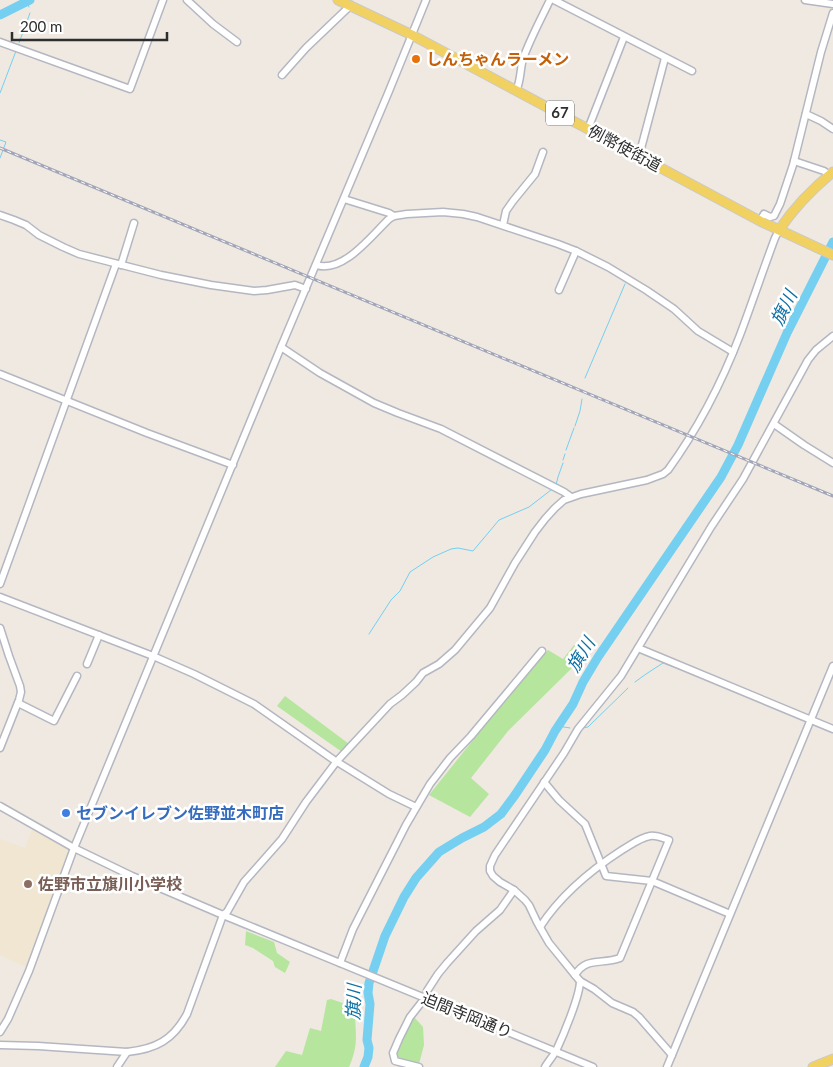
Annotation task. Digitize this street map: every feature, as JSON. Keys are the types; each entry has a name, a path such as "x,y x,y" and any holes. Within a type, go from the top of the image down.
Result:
{"main road":[{"name":"例幣使街道","path":"338,0 412,35 760,221 833,255"},
{"path":"783,232 786,219 801,201 831,174"},
{"path":"814,1067 833,1058"}],"street":[{"path":"0,42 130,89 163,0"},
{"path":"187,0 236,42"},
{"path":"0,1032 8,1019 29,971 74,848 280,347 344,199 426,0"},
{"path":"516,90 519,83 520,68 526,52 550,0"},
{"path":"554,0 692,71"},
{"path":"805,0 833,4"},
{"path":"282,75 306,48 351,5"},
{"path":"760,221 764,214 772,217 776,215 794,160 821,52 833,13"},
{"path":"588,129 624,37"},
{"path":"639,156 665,58"},
{"path":"806,114 833,129"},
{"path":"503,225 506,211 535,174 543,152"},
{"path":"794,160 831,174"},
{"path":"344,199 394,216"},
{"path":"316,265 322,267 330,266 349,257 389,218 394,216 453,213 477,217 576,251 619,273 674,309 698,332 733,352"},
{"path":"0,215 26,225 39,235 79,254 119,264 173,277 254,291 295,285 306,289"},
{"path":"0,584 134,223"},
{"path":"0,1045 127,1052 153,1047 173,1035 181,1025 186,1014 223,916 248,876 282,839 306,802 337,762 390,704 423,674 439,664 455,650 490,608 515,563 545,519 559,504 571,497 585,492 647,480 668,470 691,436 718,384 733,352 769,253 783,232"},
{"path":"559,290 576,251"},
{"path":"672,1055 633,1012 612,1003 580,981 549,943 529,905 514,890 493,876 490,866 495,855 564,753 578,729 621,676 711,527 743,479 808,360 816,350 833,336"},
{"path":"280,347 359,395 398,414 441,430 571,497"},
{"path":"0,374 233,465"},
{"path":"774,424 833,463"},
{"path":"0,597 153,656 257,705 337,762 389,794 416,807"},
{"path":"0,628 21,692 0,748"},
{"path":"87,664 99,635"},
{"path":"638,648 833,729"},
{"path":"341,963 357,921 406,825 430,784 542,650"},
{"path":"667,1067 833,666"},
{"path":"18,703 54,721 77,676"},
{"path":"544,782 559,800 585,824 606,876 652,881 730,914"},
{"name":"迫間寺岡通り","path":"0,806 74,848 132,876 223,916 593,1067"},
{"path":"540,927 573,888 601,865 643,838 653,836 669,840 620,958 592,962 577,971 575,975"},
{"path":"427,991 447,963 500,910 514,890"},
{"path":"545,1067 555,1051 579,991 580,981"},
{"path":"419,1067 395,1061 393,1053 410,1018 421,1002"},
{"path":"118,1067 127,1052"}],"shaded area":[{"name":"佐野市立旗川小学校","path":"32,830 69,850 26,967 0,955 0,839 25,848"}],"green space":[{"path":"574,645 579,649 575,665 508,731 471,778 489,794 470,817 429,795 509,695 548,650 563,659"},
{"path":"285,696 349,744 342,752 277,706"},
{"path":"246,931 274,942 277,953 290,962 285,973 275,967 273,961 245,945"},
{"path":"331,999 360,1009 355,1016 355,1047 349,1067 275,1067 286,1051 302,1055 310,1028 321,1031 327,1000"},
{"path":"415,1018 423,1027 424,1045 419,1064 398,1060 396,1052 410,1019"}],"waterway":[{"path":"0,15 30,0"},
{"path":"27,2 29,7"},
{"path":"19,43 30,13"},
{"path":"0,93 16,51"},
{"path":"0,140 6,142 0,158"},
{"name":"旗川","path":"364,1067 369,1048 367,1040 370,1004 369,983 385,936 404,897 416,878 439,852 484,827 501,814 545,750 573,704 583,682 598,657 721,477 738,445 787,333 833,242"},
{"path":"585,378 625,284"},
{"path":"575,426 582,399"},
{"path":"566,450 574,428"},
{"path":"563,460 565,454"},
{"path":"556,485 563,463"},
{"path":"369,634 391,600 400,591 410,572 433,557 451,549 458,548 473,551 499,520 529,507 551,490"},
{"path":"635,682 663,663 682,670"},
{"path":"583,728 588,727 628,688"},
{"path":"558,726 570,728"}],"railway":[{"path":"0,148 833,496"}],"place":[{"name":"しんちゃんラーメン","path":"416,59"},
{"name":"セブンイレブン佐野並木町店","path":"66,813"},
{"name":"佐野市立旗川小学校","path":"28,884"}]}
